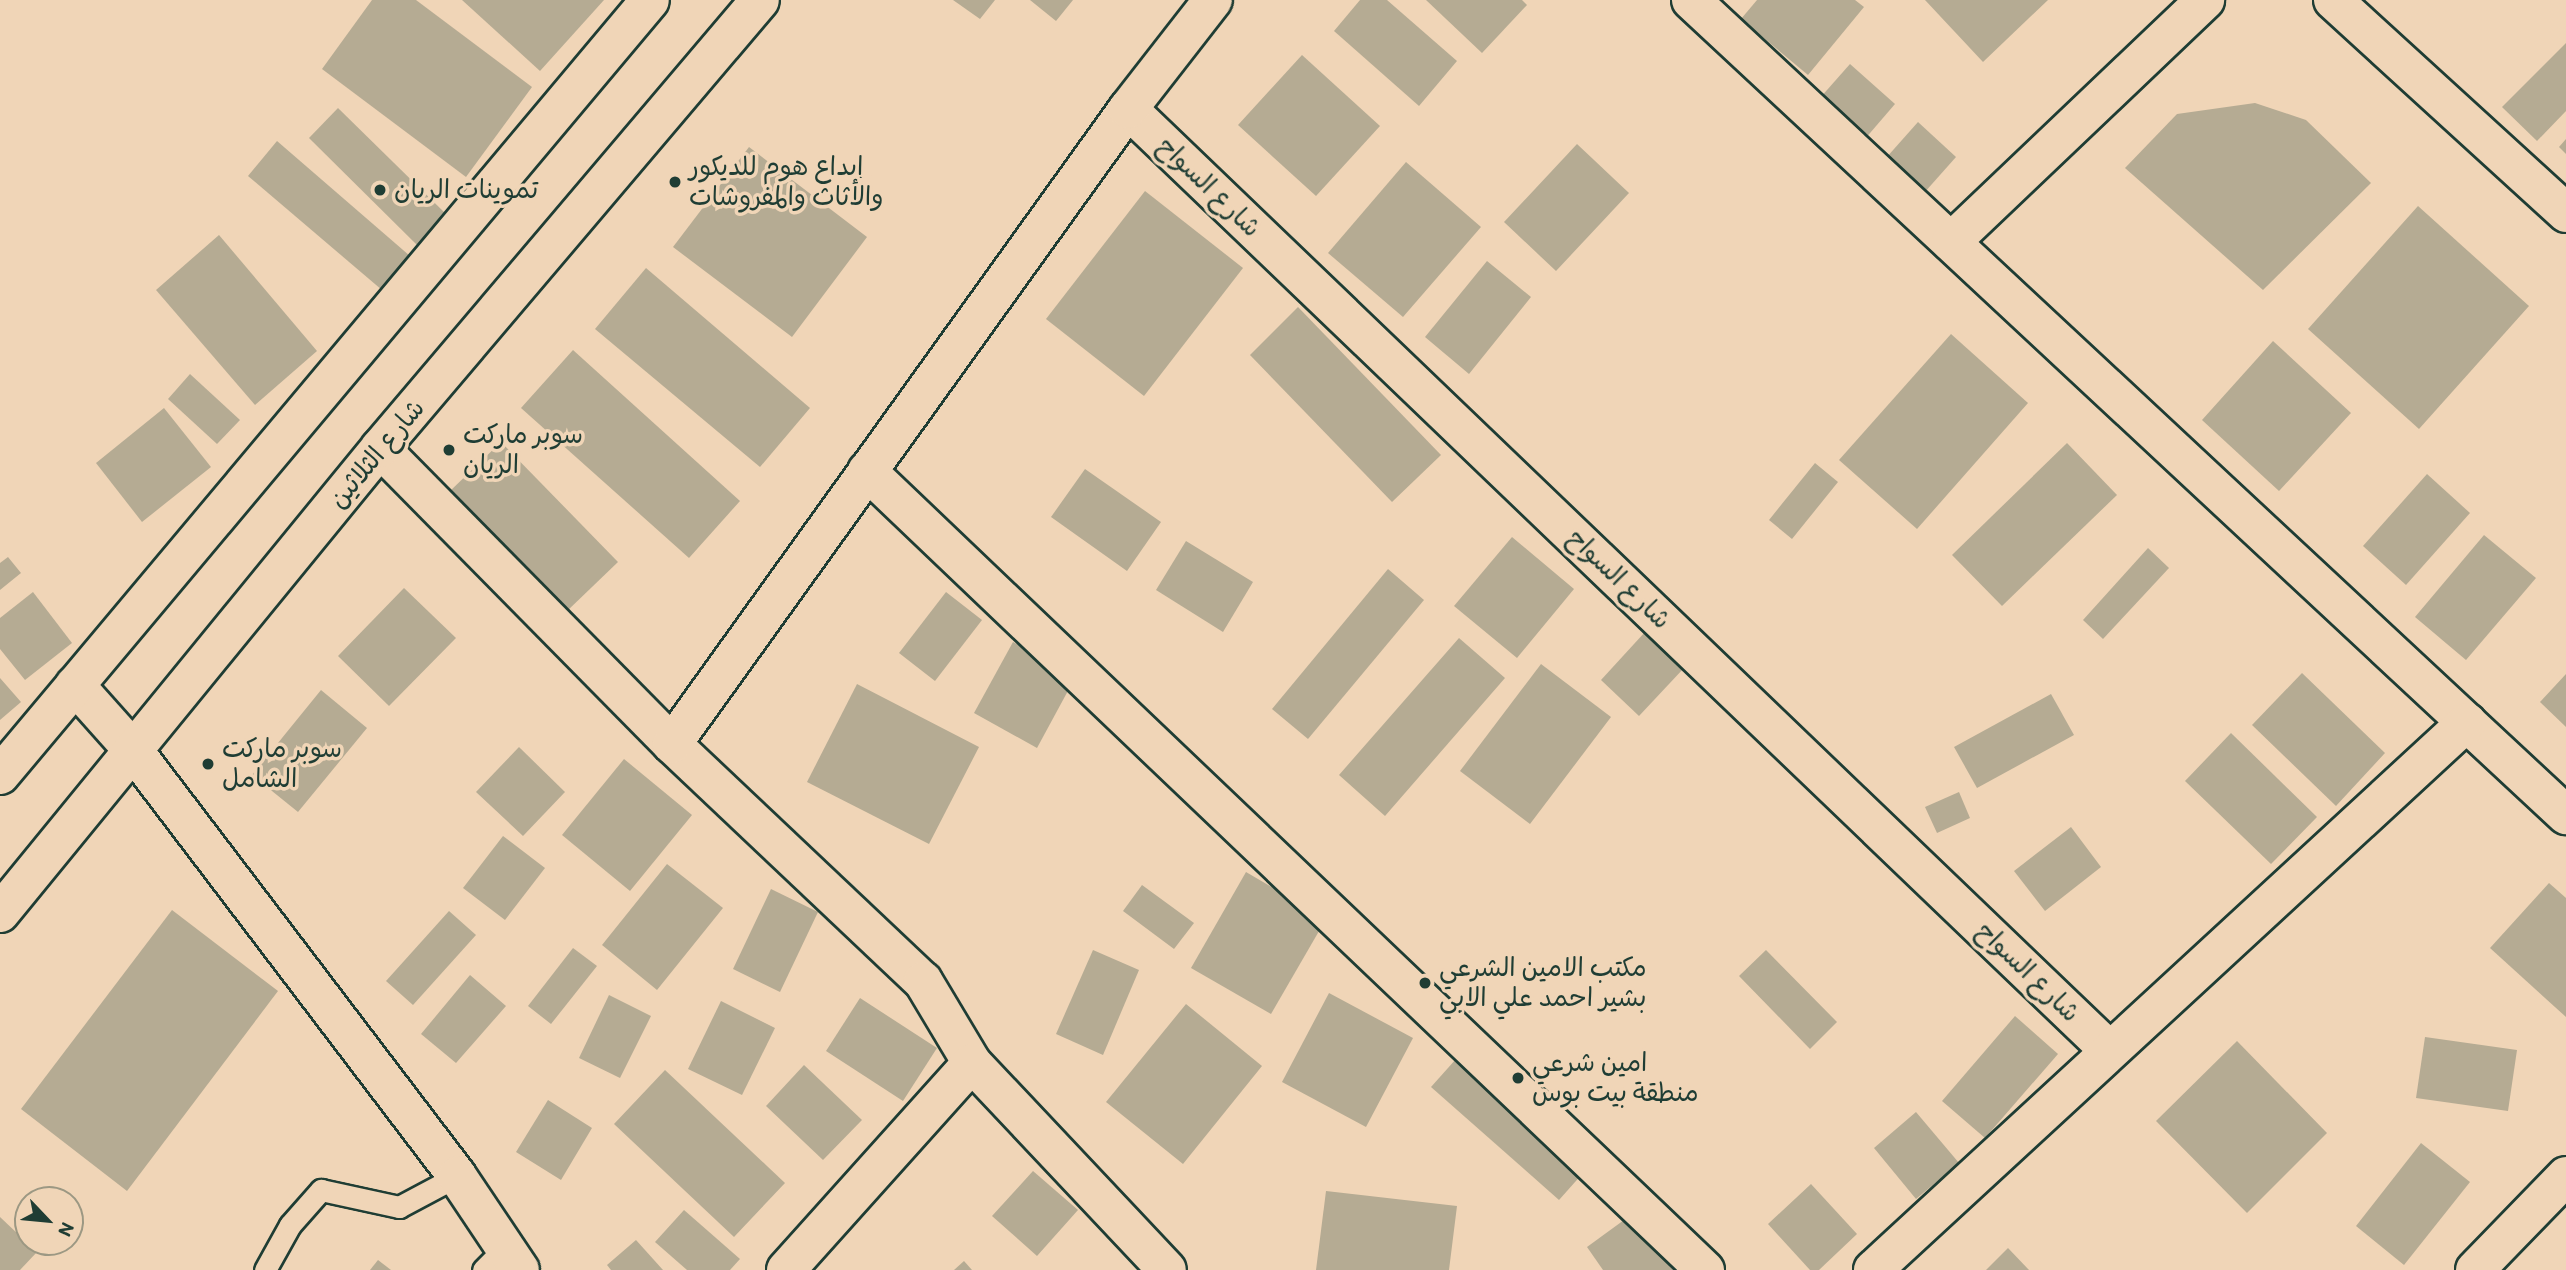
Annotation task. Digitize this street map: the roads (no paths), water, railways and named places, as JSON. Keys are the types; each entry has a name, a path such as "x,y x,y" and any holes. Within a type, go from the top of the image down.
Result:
{"street":[{"path":"0,775 650,0"},
{"name":"شارع الثلاثين","path":"0,913 380,448 760,0"},
{"path":"672,744 1128,109 1213,0"},
{"path":"1691,0 2566,815"},
{"path":"1951,242 2205,0"},
{"path":"2334,0 2566,213"},
{"name":"شارع السواح","path":"1128,109 2109,1050"},
{"path":"380,448 672,744 923,981 972,1063 1167,1270"},
{"path":"867,471 1705,1270"},
{"path":"75,685 133,750 457,1176 502,1263"},
{"path":"1873,1270 2467,722"},
{"path":"786,1270 972,1063"},
{"path":"2475,1270 2566,1176"}],"lane":[{"path":"265,1270 290,1225 321,1190 399,1207 457,1176"}],"place":[{"name":"إبداع هوم للديكور والأثاث والمفروشات","path":"675,182"},
{"name":"تموينات الريان","path":"380,190"},
{"name":"سوبر ماركت الريان","path":"449,450"},
{"name":"سوبر ماركت الشامل","path":"208,764"},
{"name":"مكتب الامين الشرعي بشير احمد علي الابي","path":"1425,983"},
{"name":"امين شرعي منطقة بيت بوس","path":"1518,1078"}]}
